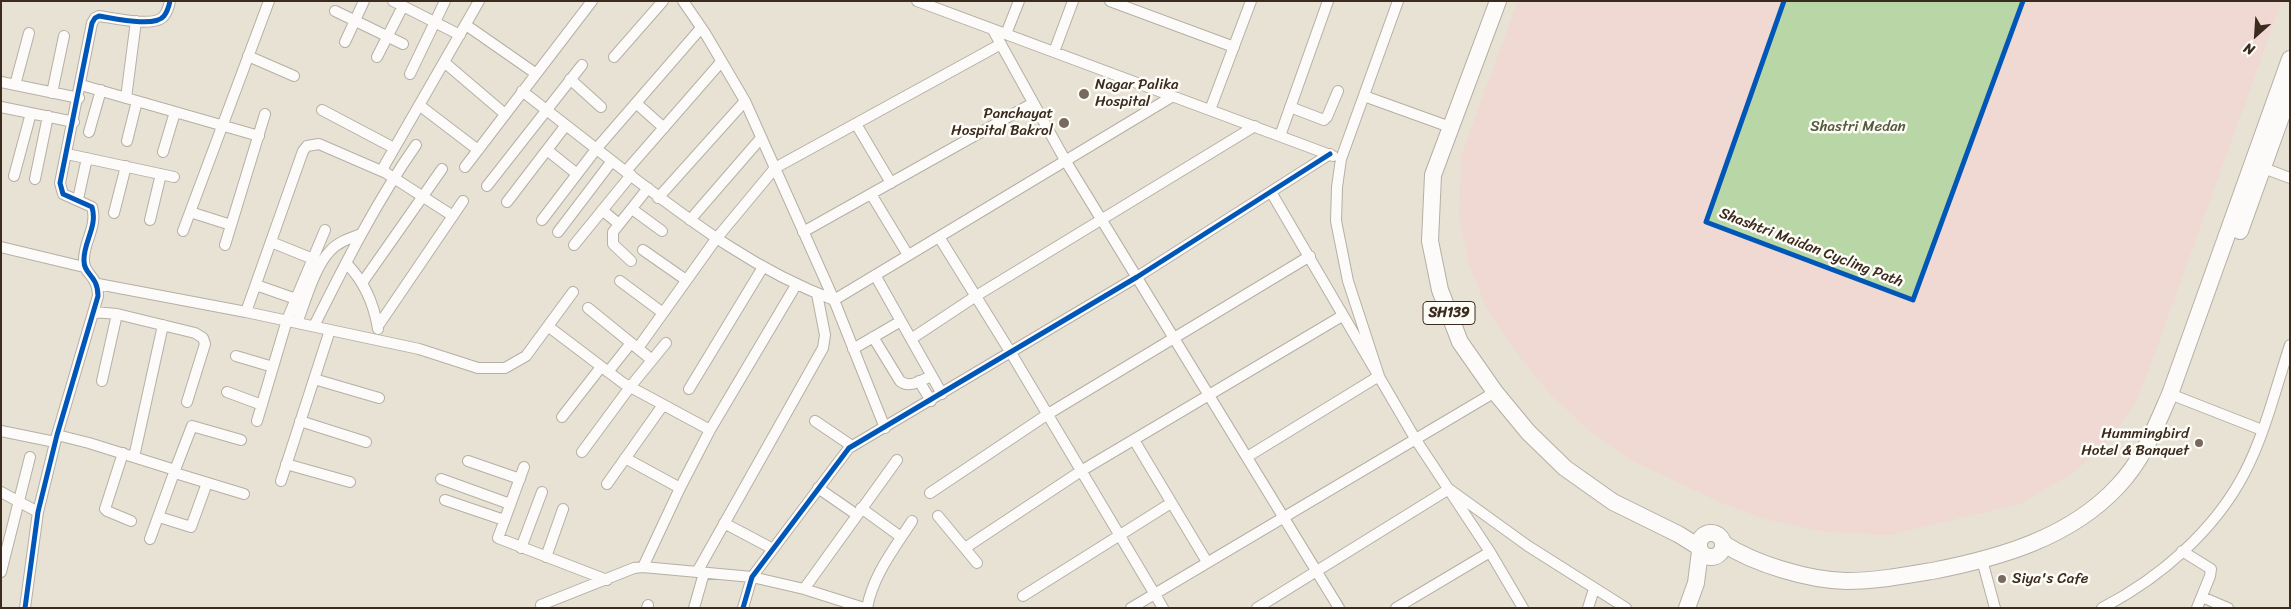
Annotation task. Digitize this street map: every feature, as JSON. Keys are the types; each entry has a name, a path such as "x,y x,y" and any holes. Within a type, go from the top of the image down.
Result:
{"main road":[{"name":"SH139","path":"1498,1 1433,175 1430,241 1440,290 1460,342 1495,392 1528,432 1565,468 1613,502 1710,548"},
{"path":"2283,107 2290,59"},
{"path":"1687,608 1710,548 1739,554 1762,563 1819,578 1845,580 1887,579 1983,565 2057,532 2102,500 2118,486 2135,464 2173,395 2258,166 2290,92"}],"street":[{"path":"84,267 84,257 94,223 92,207 63,194 61,189 95,18 99,16 156,22 164,16 170,1"},
{"path":"183,231 269,1"},
{"path":"345,42 364,1"},
{"path":"393,1 460,35"},
{"path":"410,74 444,1"},
{"path":"390,176 383,168 479,1"},
{"path":"466,166 522,90 592,1"},
{"path":"614,58 663,1"},
{"path":"683,1 745,101 834,300 885,428"},
{"path":"916,1 1341,159"},
{"path":"1006,34 1018,1"},
{"path":"1054,52 1073,1"},
{"path":"1110,1 1234,47"},
{"path":"1210,110 1251,1"},
{"path":"1280,136 1328,1"},
{"path":"1379,376 1348,282 1336,221 1337,187 1341,159 1398,1"},
{"path":"377,57 403,6"},
{"path":"335,10 403,44"},
{"path":"126,98 136,21"},
{"path":"466,24 535,74"},
{"path":"542,220 597,148 701,28"},
{"path":"993,30 1065,160 1340,608"},
{"path":"15,85 29,33"},
{"path":"52,92 64,36"},
{"path":"562,417 605,369 635,345 663,313 716,239 775,168 1001,44"},
{"path":"248,56 294,76"},
{"path":"444,62 505,114"},
{"path":"574,245 664,128 721,62"},
{"path":"487,186 582,65"},
{"path":"570,80 601,107"},
{"path":"1,82 79,98"},
{"path":"81,84 259,136"},
{"path":"89,132 100,90"},
{"path":"522,90 648,188 658,198 716,239 796,285 834,300"},
{"path":"1290,107 1324,120 1338,92"},
{"path":"834,300 1173,96"},
{"path":"1364,96 1450,127"},
{"path":"126,141 137,101"},
{"path":"658,198 745,101"},
{"path":"636,103 664,128"},
{"path":"803,232 1033,103"},
{"path":"420,105 478,150"},
{"path":"1,107 74,122"},
{"path":"322,110 394,148"},
{"path":"163,152 175,112"},
{"path":"14,176 31,113"},
{"path":"225,245 265,114"},
{"path":"35,180 48,116"},
{"path":"856,124 891,183"},
{"path":"506,202 566,125"},
{"path":"911,339 976,296 1255,126"},
{"path":"690,220 761,138"},
{"path":"246,312 303,152 307,146 319,144 390,176 452,216"},
{"path":"314,326 390,176 416,146"},
{"path":"547,150 577,174"},
{"path":"67,154 174,177"},
{"path":"743,608 752,577 818,488 852,446 931,401 1137,277 1330,154"},
{"path":"78,200 87,158"},
{"path":"558,232 612,161"},
{"path":"114,213 126,166"},
{"path":"2258,166 2290,178"},
{"path":"362,283 442,169"},
{"path":"150,220 160,174"},
{"path":"631,262 613,244 613,232 648,188"},
{"path":"1271,192 1416,440 1490,552 1522,607"},
{"path":"871,194 908,255"},
{"path":"378,326 463,201"},
{"path":"632,209 662,231"},
{"path":"602,210 619,224"},
{"path":"190,212 231,225"},
{"path":"292,322 296,299 325,230"},
{"path":"257,420 273,367 292,322 320,266 329,251 341,242 361,234"},
{"path":"939,237 1011,352 1163,608"},
{"path":"271,242 313,258"},
{"path":"1,247 84,267 98,284 98,296 94,312 56,439 38,512 25,608"},
{"path":"643,250 686,280"},
{"path":"930,493 1048,414 1310,256"},
{"path":"346,263 362,283 378,326 379,340"},
{"path":"689,389 763,267"},
{"path":"875,275 942,394"},
{"path":"620,281 663,313"},
{"path":"98,284 379,340 419,349 478,368 505,368 526,356 573,292"},
{"path":"256,285 296,299"},
{"path":"643,566 710,430 796,285"},
{"path":"694,608 701,572 724,523 823,348 826,334 818,294"},
{"path":"588,308 652,360"},
{"path":"94,312 118,314 195,333 203,338 205,344 187,402"},
{"path":"102,381 118,314"},
{"path":"965,548 1082,470 1342,316"},
{"path":"854,349 900,321"},
{"path":"134,457 163,325"},
{"path":"549,327 630,387 710,430"},
{"path":"281,481 330,330"},
{"path":"873,337 900,381 910,386 932,376"},
{"path":"582,452 630,387 666,343"},
{"path":"2102,608 2134,589 2182,551 2197,538 2226,504 2245,472 2262,430 2290,345"},
{"path":"236,356 273,367"},
{"path":"1247,457 1379,376"},
{"path":"314,379 379,398"},
{"path":"919,381 931,401"},
{"path":"227,392 262,405"},
{"path":"1132,608 1206,562 1495,392"},
{"path":"2173,395 2262,430"},
{"path":"607,484 663,405"},
{"path":"300,421 366,442"},
{"path":"815,421 852,446"},
{"path":"150,539 192,426 241,440"},
{"path":"1,430 123,453 244,494"},
{"path":"1134,440 1206,562"},
{"path":"123,453 105,509 131,521"},
{"path":"1,572 30,458"},
{"path":"625,458 680,488"},
{"path":"804,589 897,460"},
{"path":"468,461 520,479"},
{"path":"286,464 350,482"},
{"path":"524,467 498,538 607,580"},
{"path":"441,480 510,504"},
{"path":"159,517 191,526 207,483"},
{"path":"818,488 901,537"},
{"path":"1256,608 1449,489"},
{"path":"1449,489 1528,546 1626,608"},
{"path":"1,492 38,512"},
{"path":"521,548 542,492"},
{"path":"445,500 504,520"},
{"path":"1023,596 1171,503"},
{"path":"546,556 563,509"},
{"path":"938,516 977,563"},
{"path":"541,605 643,566 752,577 804,589 866,608 877,575 912,521"},
{"path":"724,523 773,549"},
{"path":"2182,551 2211,569 2197,608"},
{"path":"1396,608 1490,552"},
{"path":"1983,565 1996,608"},
{"path":"1588,608 1594,589"},
{"path":"2202,597 2228,608"}],"shaded area":[{"path":"1518,1 2282,1 2136,402 2105,445 2070,475 2020,504 1889,535 1825,532 1769,520 1721,503 1631,460 1586,428 1551,395 1520,357 1487,310 1468,261 1459,215 1462,153"}],"green space":[{"name":"Shastri Medan","path":"1784,1 2023,1 1913,300 1706,222"}],"cycle path":[{"path":"25,608 38,512 57,435 98,296 96,284 86,269 84,261 84,254 92,228 92,207 63,194 60,183 92,23 99,16 143,22 159,20 164,16 170,1"},
{"name":"Shashtri Maidan Cycling Path","path":"1784,1 1706,222 1913,300 2023,1"},
{"path":"743,608 752,577 849,448 1137,277 1330,154"}],"place":[{"name":"Nagar Palika Hospital","path":"1084,94"},
{"name":"Panchayat Hospital Bakrol","path":"1064,123"},
{"name":"Hummingbird Hotel & Banquet","path":"2199,443"},
{"name":"Siya's Cafe","path":"2002,579"}]}
